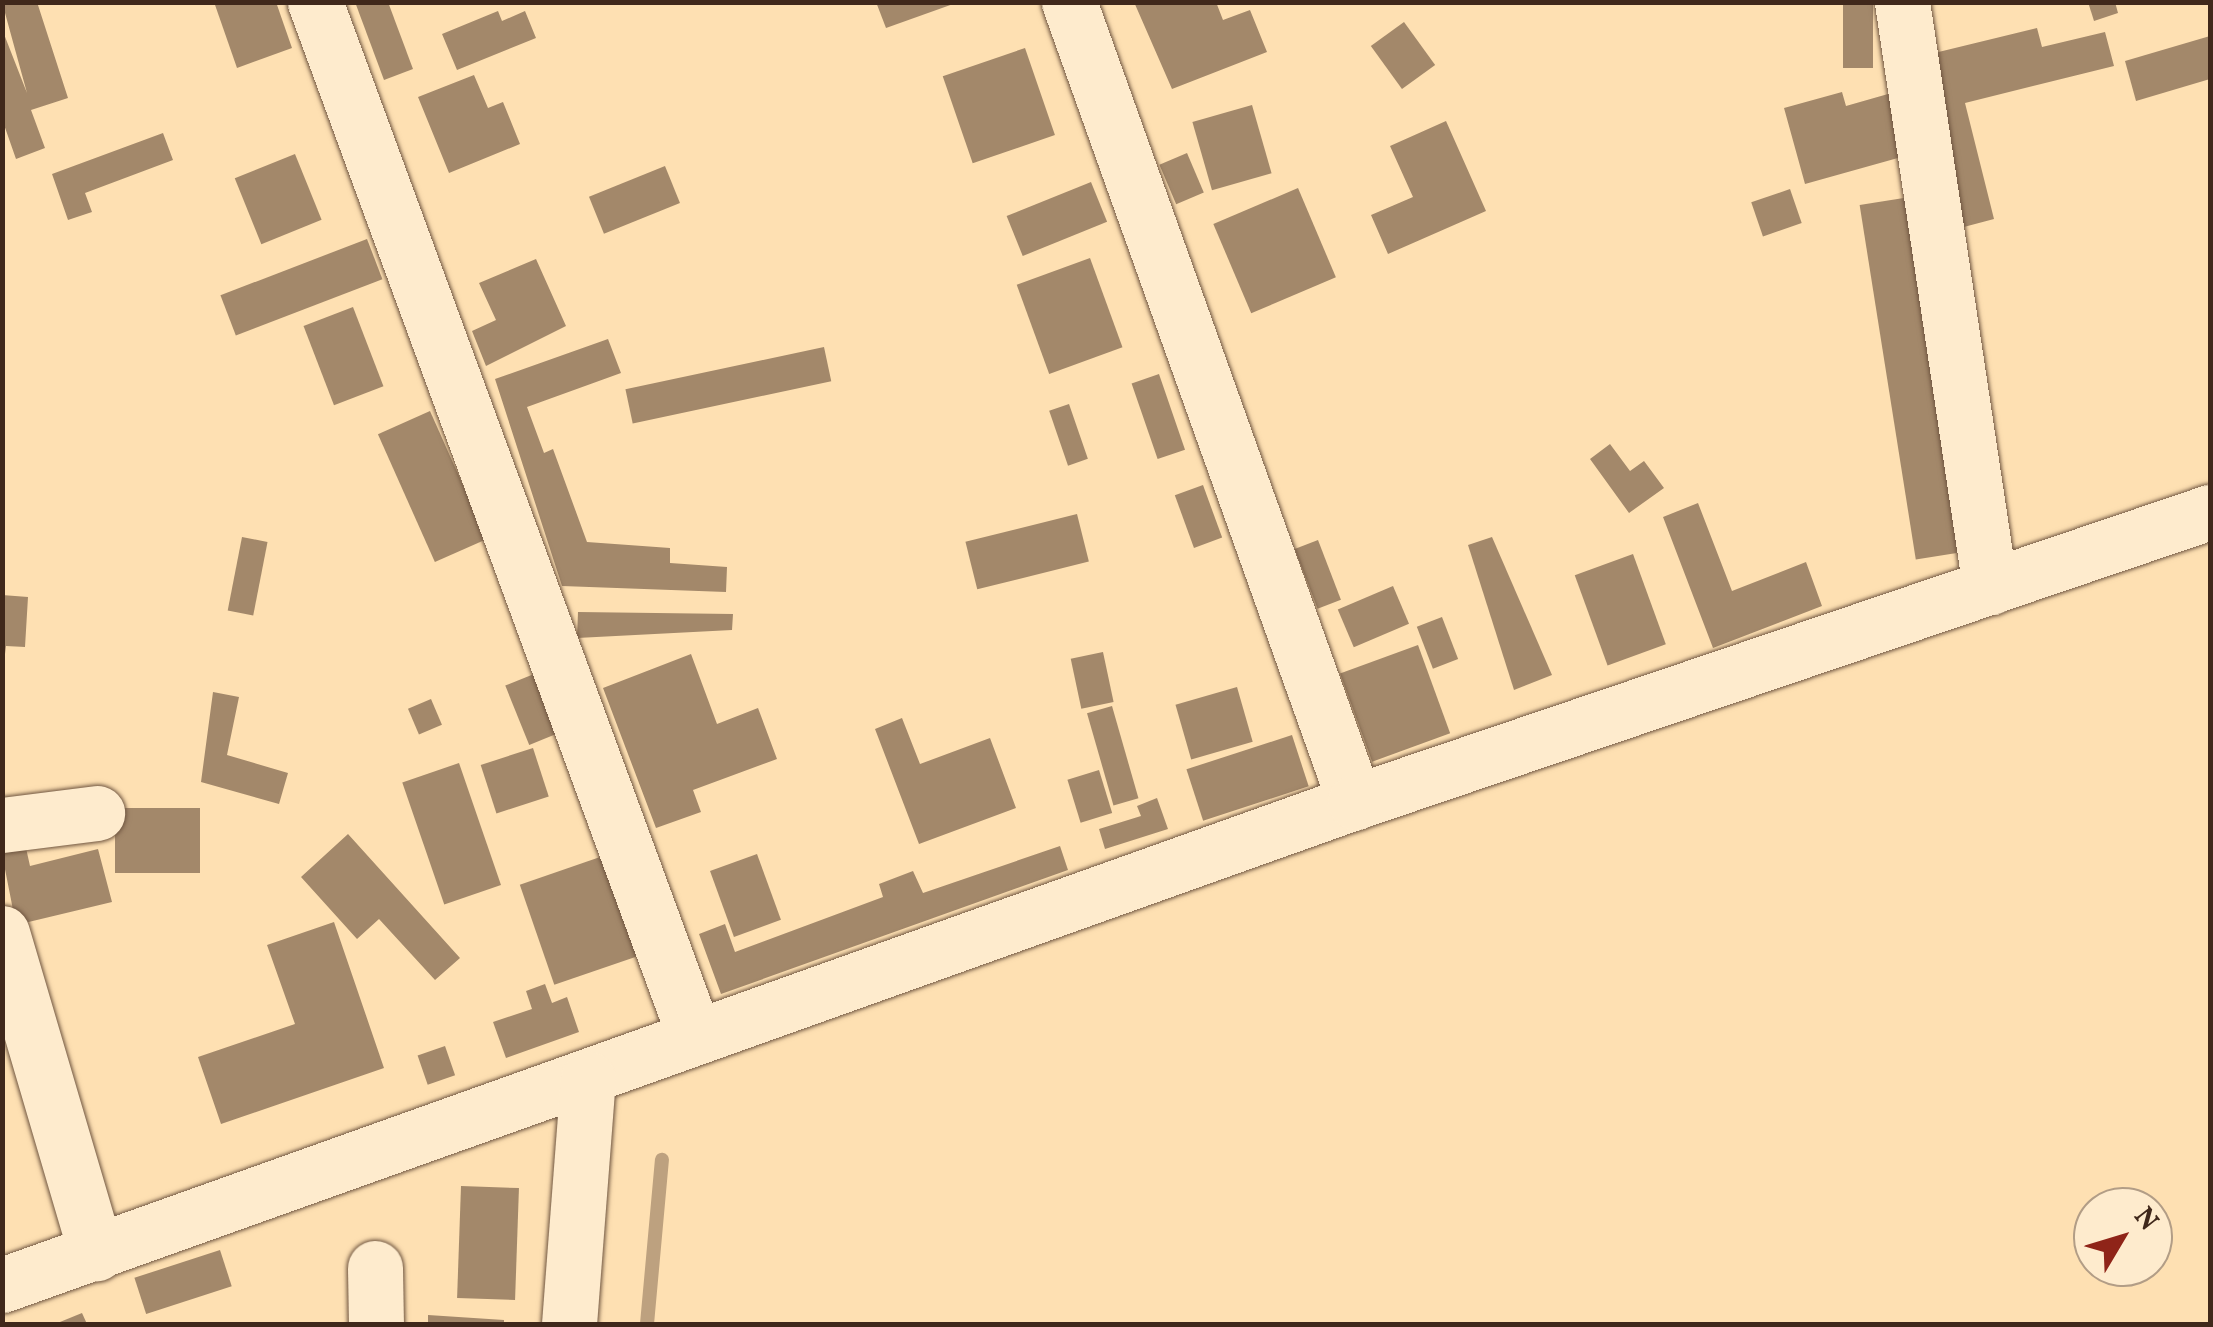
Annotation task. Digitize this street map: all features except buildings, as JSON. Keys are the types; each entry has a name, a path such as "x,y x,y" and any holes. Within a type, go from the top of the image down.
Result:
{"street":[{"path":"316,2 695,1037"},
{"path":"1068,2 1355,802"},
{"path":"1902,2 1990,586"},
{"path":"2,1285 588,1079 695,1037 1355,802 2210,512"},
{"path":"2,825 96,813"},
{"path":"2,933 96,1252"},
{"path":"569,1324 588,1079"},
{"path":"375,1268 376,1324"}],"waterway":[{"path":"647,1324 662,1160"}]}
